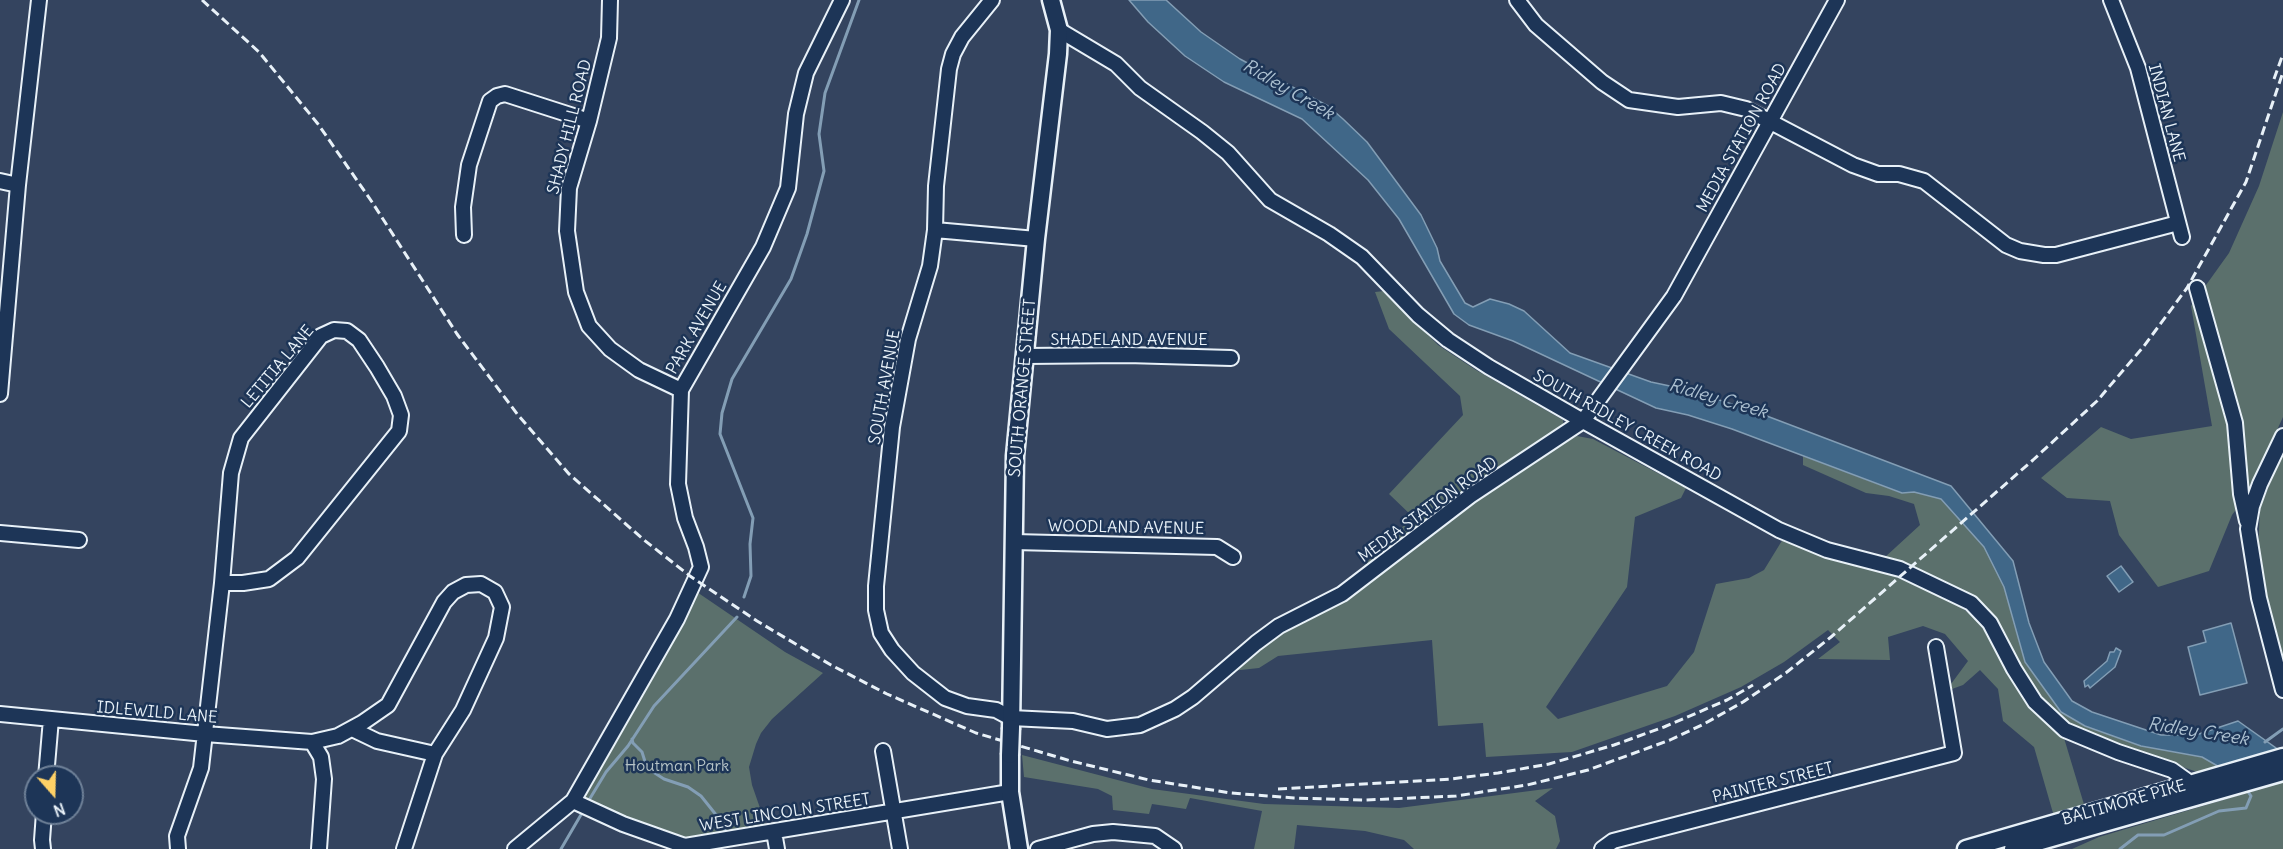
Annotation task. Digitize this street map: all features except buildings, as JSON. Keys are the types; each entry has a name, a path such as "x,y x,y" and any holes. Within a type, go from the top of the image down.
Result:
{"main road":[{"name":"SOUTH ORANGE STREET","path":"1019,849 1010,792 1015,456 1059,30 1050,0"},
{"name":"BALTIMORE PIKE","path":"2232,779 2283,757"},
{"name":"BALTIMORE PIKE","path":"1966,849 1985,846 2232,779 2283,772"},
{"name":"BALTIMORE PIKE","path":"2013,849 2192,790"}],"street":[{"path":"0,394 18,185 39,0"},
{"name":"SHADY HILL ROAD","path":"610,0 609,38 589,121 569,188 567,231 576,292 589,326 610,349 639,370 681,390"},
{"name":"PARK AVENUE","path":"573,801 677,619 701,567 685,518 678,484 681,390 763,247 788,188 796,114 806,73 842,0"},
{"name":"SOUTH AVENUE","path":"992,0 962,37 952,54 936,186 935,230 930,266 908,339 892,427 876,586 876,610 881,633 892,650 913,673 945,698 967,706 996,710 1011,723"},
{"path":"1517,0 1536,25 1602,82 1629,100 1677,107 1721,103 1746,109 1853,165 1878,174 1899,174 1924,181 2006,245 2031,254 2056,255 2178,223"},
{"name":"MEDIA STATION ROAD","path":"1011,723 1073,721 1107,729 1140,725 1167,714 1193,697 1271,632 1342,594 1470,496 1583,421 1674,296 1837,0"},
{"name":"INDIAN LANE","path":"2111,0 2138,68 2182,237"},
{"name":"SOUTH RIDLEY CREEK ROAD","path":"1059,30 1116,64 1140,88 1228,153 1269,200 1329,234 1362,256 1418,315 1448,340 1489,368 1779,530 1827,550 1900,569 1971,603 1990,623 2014,669 2035,702 2066,730 2118,752 2172,770 2192,790"},
{"path":"464,235 463,207 469,165 490,101 505,94 589,121"},
{"path":"0,181 18,185"},
{"path":"935,230 1036,239"},
{"path":"2197,288 2235,423 2241,494 2259,598 2283,690"},
{"name":"LETITIA LANE","path":"178,849 177,836 199,777 222,583 231,473 241,438 321,336 334,330 347,331 358,340 394,396 401,415 399,431 297,558 269,579 222,583"},
{"name":"SHADELAND AVENUE","path":"1026,357 1127,354 1231,358"},
{"path":"2248,529 2252,506 2260,484 2283,436"},
{"path":"0,533 78,540"},
{"name":"WOODLAND AVENUE","path":"1014,542 1217,547 1233,557"},
{"name":"IDLEWILD LANE","path":"0,714 312,742 338,736 388,705 444,602 453,592 466,585 481,584 495,592 501,607 496,638 463,710 435,754 404,849"},
{"name":"PAINTER STREET","path":"1602,849 1613,841 1954,753 1936,647"},
{"path":"47,765 51,719"},
{"path":"352,729 376,741 435,754"},
{"path":"312,742 321,757 324,779 319,849"},
{"path":"883,751 900,849"},
{"name":"WEST LINCOLN STREET","path":"573,801 623,824 685,847 1010,792"},
{"path":"515,849 573,801"},
{"path":"43,825 43,849"},
{"path":"774,832 777,849"},
{"path":"1038,849 1093,834 1113,832 1155,836 1174,849"}],"green space":[{"path":"2283,112 2283,417 2249,492 2232,515 2209,571 2158,587 2119,535 2110,501 2067,498 2041,478 2101,427 2131,439 2212,426 2191,306 2229,253 2259,186"},
{"path":"1384,291 1438,345 1476,370 1563,420 1564,429 1349,583 1376,552 1413,517 1389,494 1463,415 1460,396 1389,329 1375,292"},
{"path":"1577,436 1593,439 1686,488 1681,498 1635,517 1627,587 1546,707 1558,719 1667,686 1694,652 1716,584 1749,578 1764,570 1783,539 1882,571 1908,582 1961,607 1986,627 2033,704 2064,738 2086,811 2055,820 2034,747 2003,721 1998,689 1980,670 1963,685 1952,689 1951,684 1968,661 1945,634 1923,626 1888,637 1890,660 1818,659 1840,642 1828,630 1784,662 1741,687 1675,716 1572,752 1486,757 1483,723 1438,726 1432,640 1278,656 1259,668 1231,671 1285,630 1348,597 1473,501 1551,450"},
{"path":"2283,451 2283,667 2264,598 2258,552 2260,508"},
{"path":"1803,456 1901,493 1914,492 1941,499 1984,547 2004,587 2025,662 2061,712 2085,726 2141,746 2202,757 2221,768 2203,774 2070,728 2041,699 2000,628 1884,558 1920,525 1914,504 1889,496 1866,493 1803,465"},
{"name":"Houtman Park","path":"691,588 785,652 823,673 772,719 756,744 749,767 752,785 767,828 685,846 573,801"},
{"path":"1022,755 1152,789 1264,804 1399,808 1553,788 1535,801 1555,816 1560,841 1556,849 1414,849 1404,840 1365,831 1297,825 1294,849 1254,849 1262,811 1190,798 1186,809 1152,804 1149,814 1113,810 1112,796 1098,789 1024,777"},
{"path":"2283,782 2283,849 2072,849 2099,837"}],"water":[{"name":"Ridley Creek","path":"1129,0 1166,0 1201,32 1240,59 1328,106 1343,119 1367,142 1421,215 1437,248 1440,261 1465,303 1473,307 1490,299 1509,304 1524,311 1570,353 1651,382 1684,389 1751,410 1951,486 2013,561 2029,623 2044,662 2072,701 2092,712 2161,735 2196,735 2238,721 2283,753 2283,782 2258,758 2221,768 2202,757 2141,746 2085,726 2061,712 2025,662 2004,587 1984,547 1941,499 1914,492 1902,493 1732,429 1656,408 1513,341 1469,325 1454,314 1399,219 1368,180 1302,119 1224,82 1185,56 1148,22"},
{"path":"2121,566 2133,582 2119,592 2107,576"},
{"path":"2231,623 2247,683 2200,695 2188,647 2206,642 2203,631"},
{"path":"2116,648 2121,651 2115,667 2090,688 2088,685 2085,687 2084,681 2107,661 2110,652 2114,652"}],"waterway":[{"path":"744,597 751,576 750,544 753,518 720,434 722,413 732,379 791,279 807,234 824,171 819,134 825,93 859,0"},
{"path":"589,800 606,772 628,746 654,706 737,617"},
{"path":"2265,742 2283,729"},
{"path":"632,739 642,752 647,768 664,779 688,787 701,796 726,832"},
{"path":"2120,849 2138,835 2164,835 2219,811 2246,808 2251,796 2246,789"},
{"path":"561,849 582,813"}],"railway":[{"path":"202,0 259,52 318,124 372,202 457,334 518,415 569,474 644,540 690,576 757,621 831,665 887,694 976,733 1071,761 1149,780 1231,793 1294,798 1366,800 1456,796 1527,785 1588,770 1670,740 1704,724 1743,702 1787,672 1831,637 2033,460 2097,401 2144,346 2187,288 2246,182 2283,72"},
{"path":"2274,79 2283,54"},
{"path":"1278,789 1451,779 1549,764 1614,745 1664,727 1727,700 1753,685"}]}
